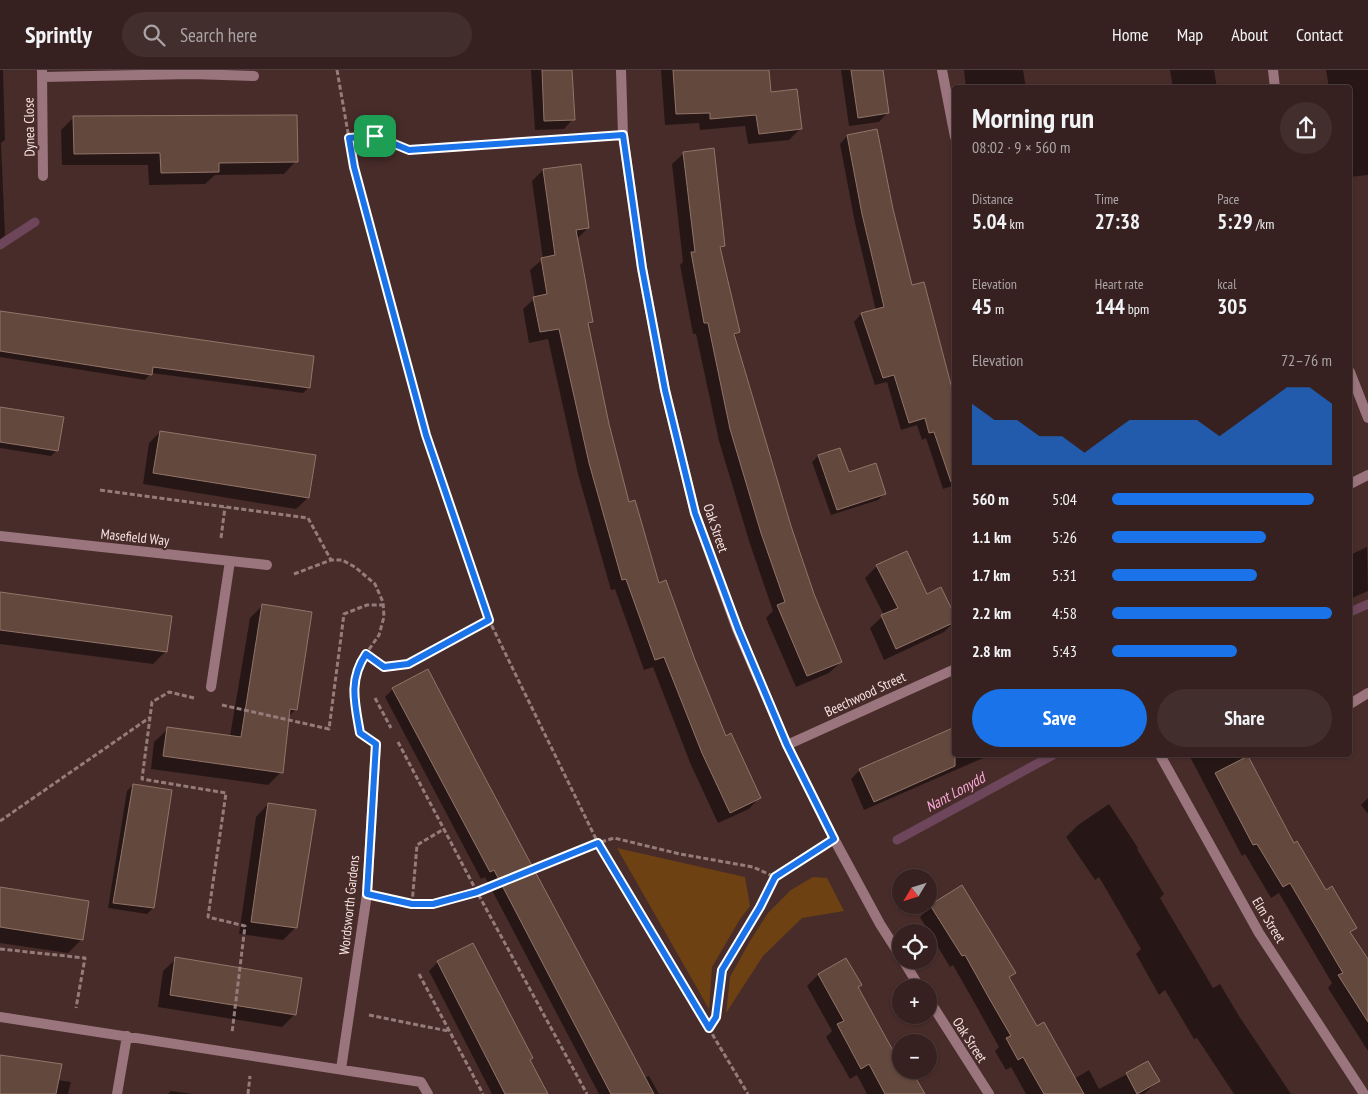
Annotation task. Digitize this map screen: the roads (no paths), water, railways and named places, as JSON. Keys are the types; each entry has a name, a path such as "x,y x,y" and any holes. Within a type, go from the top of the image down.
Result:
{"street":[{"name":"Oak Street","path":"621,70 623,135 647,296 665,390 695,513 738,629 787,745 834,839 892,943"},
{"path":"942,70 952,122"},
{"path":"1273,70 1275,85"},
{"name":"Dynea Close","path":"44,176 42,74 192,72 254,76"},
{"path":"1352,377 1368,418"},
{"path":"1352,483 1368,475"},
{"name":"Masefield Way","path":"0,536 267,565"},
{"path":"211,687 230,561"},
{"name":"Beechwood Street","path":"787,745 952,670"},
{"path":"1352,703 1368,694"},
{"name":"Wordsworth Gardens","path":"341,1069 367,894 376,744"},
{"name":"Elm Street","path":"1161,757 1259,933 1364,1094"},
{"name":"Oak Street","path":"937,1013 989,1094"},
{"path":"0,1017 421,1082 428,1094"},
{"path":"117,1094 127,1036"}],"waterway":[{"path":"0,245 35,222"},
{"name":"Nant Lonydd","path":"1352,611 1368,604"},
{"name":"Nant Lonydd","path":"897,840 1049,757"}]}
